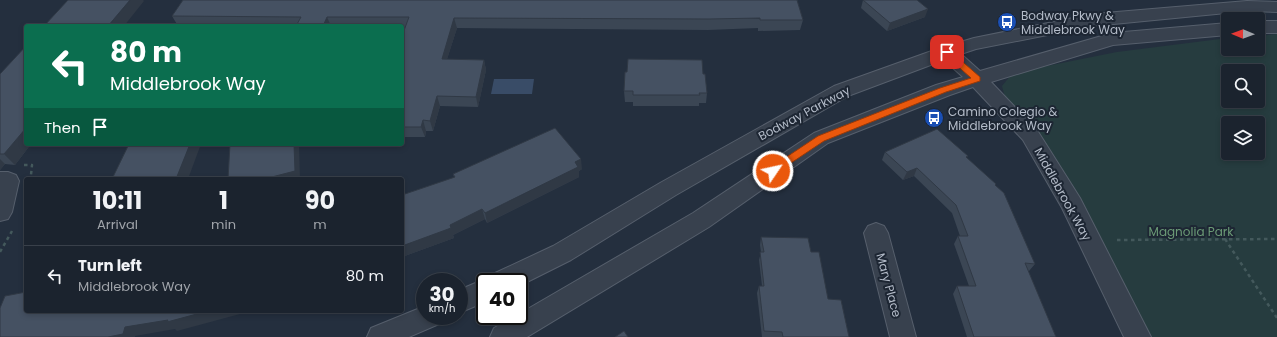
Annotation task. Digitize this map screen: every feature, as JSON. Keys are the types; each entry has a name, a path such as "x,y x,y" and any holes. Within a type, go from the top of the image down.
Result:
{"street":[{"name":"Bodway Parkway","path":"521,273 562,253 668,189 841,92 947,52 974,44 1093,20 1247,6 1277,6"},
{"path":"1265,27 1277,27"},
{"path":"503,337 701,220 821,138 943,90 1112,39 1221,30"},
{"name":"Middlebrook Way","path":"947,52 977,79 1030,135 1072,204 1138,337"},
{"path":"0,180 8,181 0,212"},
{"name":"Mary Place","path":"876,233 903,337"},
{"path":"380,337 416,322"}],"path":[{"path":"1225,239 1277,318"},
{"path":"1117,240 1277,239"}],"green space":[{"name":"Magnolia Park","path":"1277,34 1277,337 1147,337 1007,105 1002,86 1011,75 1032,69 1117,52 1221,39 1221,56 1265,56 1265,35"}],"water":[{"path":"494,79 534,79 532,94 491,94"}],"building":[{"path":"68,0 130,0 110,24 46,24"},
{"path":"183,0 797,0 803,20 760,20 760,18 454,18 442,59 484,60 476,97 437,96 430,121 423,120 421,127 404,127 404,31 409,17 327,17 324,24 297,24 301,17 172,16"},
{"path":"863,0 917,0 928,9 890,23"},
{"path":"24,48 24,130 4,154 0,154 0,74"},
{"path":"628,59 702,60 707,93 699,93 700,95 633,95 633,91 624,91 625,72 627,72"},
{"path":"555,128 581,159 575,162 578,167 485,213 482,209 450,225 451,228 404,245 404,194 455,177 453,174"},
{"path":"937,129 968,156 966,157 1004,193 1035,264 1025,263 1056,337 974,337 957,286 976,286 958,236 968,236 956,205 917,168 907,172 885,152"},
{"path":"128,146 189,146 177,177 113,177"},
{"path":"230,146 294,146 295,171 272,177 228,177"},
{"path":"761,237 808,238 811,252 819,252 828,299 841,300 849,337 783,337 782,332 764,331 759,286 764,286 760,252 764,252"},
{"path":"24,292 24,313 201,313 167,322 168,320 125,327 123,334 108,337 0,337 0,308 5,296"},
{"path":"624,331 628,337 615,337"}],"place":[{"name":"Bodway Pkwy & Middlebrook Way","path":"1007,22"},
{"name":"Camino Colegio & Middlebrook Way","path":"934,118"}],"route":[{"path":"773,171 821,138 943,90 977,79 947,52"}]}
